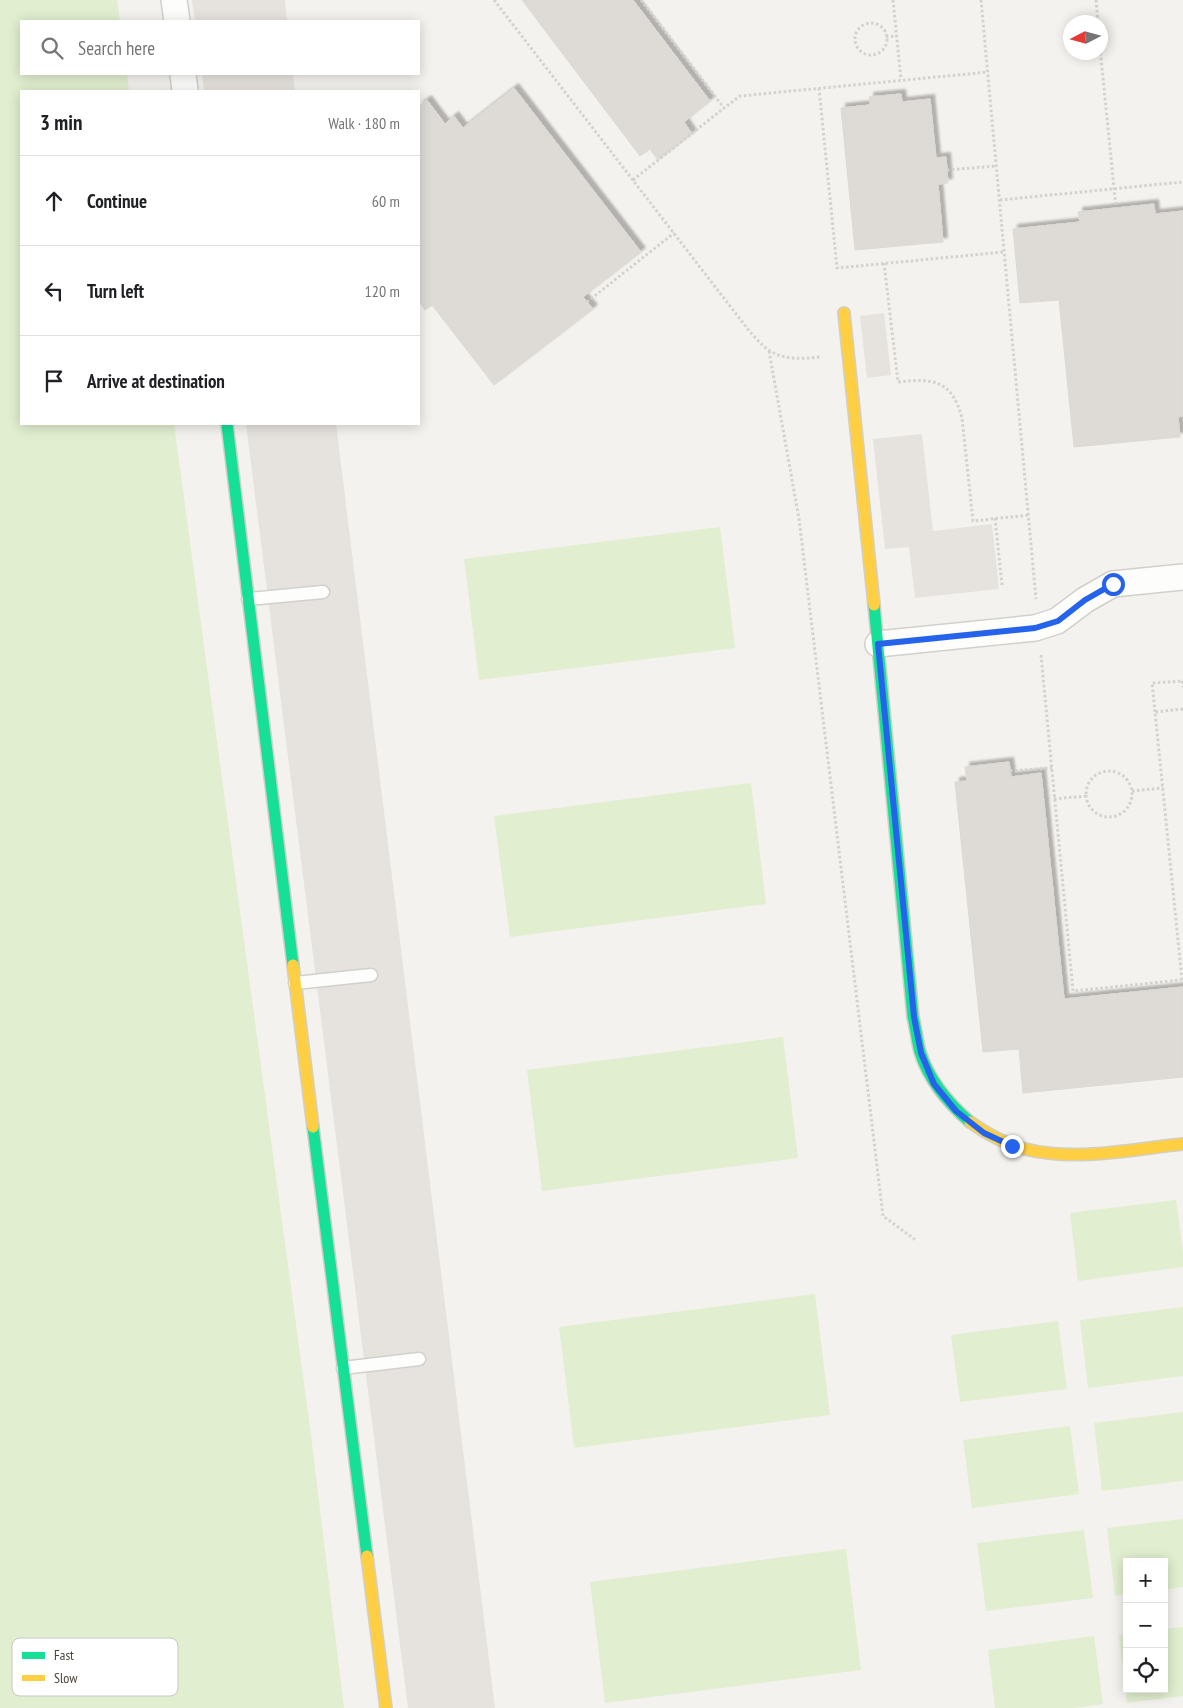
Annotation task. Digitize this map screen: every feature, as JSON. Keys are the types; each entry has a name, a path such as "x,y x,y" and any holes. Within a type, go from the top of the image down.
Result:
{"street":[{"path":"174,0 177,20"},
{"path":"183,75 185,90"},
{"path":"844,313 914,1017 921,1053 934,1084 956,1111 984,1133 1012,1146 1044,1153 1079,1155 1183,1144"},
{"path":"227,425 386,1708"},
{"path":"878,644 1039,627 1058,621 1085,600 1113,584 1183,577"}],"lane":[{"path":"248,600 323,592"},
{"path":"295,983 371,975"},
{"path":"343,1368 419,1359"}],"path":[{"path":"494,0 750,332 769,351 786,357 804,359 848,355"},
{"path":"641,0 724,108"},
{"path":"893,0 901,80"},
{"path":"981,0 1072,991 1182,980 1152,683 1183,681 1183,687"},
{"path":"1096,0 1097,15"},
{"path":"872,23 882,27 886,37 884,47 877,54 863,53 856,46 858,30 866,24 872,23"},
{"path":"886,37 897,36"},
{"path":"1101,60 1116,208"},
{"path":"632,180 740,96 988,72"},
{"path":"819,88 837,268 1004,252"},
{"path":"947,170 996,166"},
{"path":"999,200 1183,182"},
{"path":"587,302 674,233"},
{"path":"884,263 898,382 931,381 941,385 951,393 958,403 962,418 972,521 1028,515"},
{"path":"769,351 799,519 883,1216 917,1241"},
{"path":"995,518 1002,586"},
{"path":"1155,712 1183,709"},
{"path":"1010,771 1052,768"},
{"path":"1110,770 1118,772 1125,777 1130,783 1132,791 1132,799 1129,805 1118,815 1111,817 1097,814 1088,803 1086,796 1086,788 1090,780 1102,771 1110,770"},
{"path":"1132,791 1163,788"},
{"path":"1054,799 1086,796"}],"green space":[{"path":"0,0 117,0 120,20 20,20 20,75 127,75 129,90 20,90 20,425 174,425 311,1435 344,1708 0,1708"},
{"path":"720,527 735,648 479,680 464,559"},
{"path":"751,783 766,904 510,937 494,816"},
{"path":"783,1037 798,1158 542,1191 527,1070"},
{"path":"1176,1200 1183,1252 1183,1267 1078,1281 1070,1213"},
{"path":"815,1294 830,1415 574,1448 559,1327"},
{"path":"1183,1307 1183,1376 1088,1388 1080,1320"},
{"path":"1058,1321 1067,1389 960,1402 951,1335"},
{"path":"1183,1412 1183,1481 1102,1491 1094,1423"},
{"path":"1070,1426 1079,1494 972,1508 963,1440"},
{"path":"1183,1519 1183,1587 1168,1589 1168,1558 1123,1558 1123,1595 1115,1596 1107,1528"},
{"path":"1084,1530 1093,1598 986,1611 977,1543"},
{"path":"846,1549 861,1670 605,1703 590,1582"},
{"path":"1183,1627 1183,1696 1127,1703 1126,1693 1168,1693 1168,1629"},
{"path":"1123,1634 1123,1669 1119,1635"},
{"path":"1094,1636 1103,1704 1074,1708 995,1708 988,1650"}],"shaded area":[{"path":"192,0 285,0 287,20 195,20"},
{"path":"202,75 293,75 295,90 204,90"},
{"path":"884,313 891,375 867,378 860,316"},
{"path":"246,425 336,425 495,1708 408,1708"},
{"path":"922,434 933,531 992,524 999,589 915,598 909,547 885,549 873,439"}],"building":[{"path":"522,0 633,0 710,101 684,122 692,134 658,160 650,149 640,156"},
{"path":"514,88 641,252 583,297 593,309 494,385 432,305 425,310 420,302 420,105 427,100 445,124 454,116 463,128"},
{"path":"901,94 902,102 930,99 936,158 946,157 948,183 938,184 943,242 855,250 841,108 870,105 869,97"},
{"path":"1154,204 1155,214 1183,211 1183,416 1178,417 1180,437 1074,447 1059,300 1020,303 1013,229 1080,222 1078,212"},
{"path":"1009,762 1011,777 1041,773 1064,999 1183,987 1183,1077 1023,1093 1019,1049 983,1052 955,782 967,781 965,767"}],"traffic: fast":[{"path":"227,425 293,965"},
{"path":"874,605 913,1017 920,1052 929,1072 947,1099 970,1122"},
{"path":"313,1127 367,1556"}],"traffic: slow":[{"path":"844,313 874,605"},
{"path":"293,965 313,1127"},
{"path":"970,1122 1010,1144 1044,1153 1104,1153 1183,1144"},
{"path":"367,1556 386,1708"}],"route":[{"path":"1012,1146 984,1133 956,1111 934,1084 921,1053 914,1017 878,644 1035,628 1058,621 1085,600 1113,584"}]}
